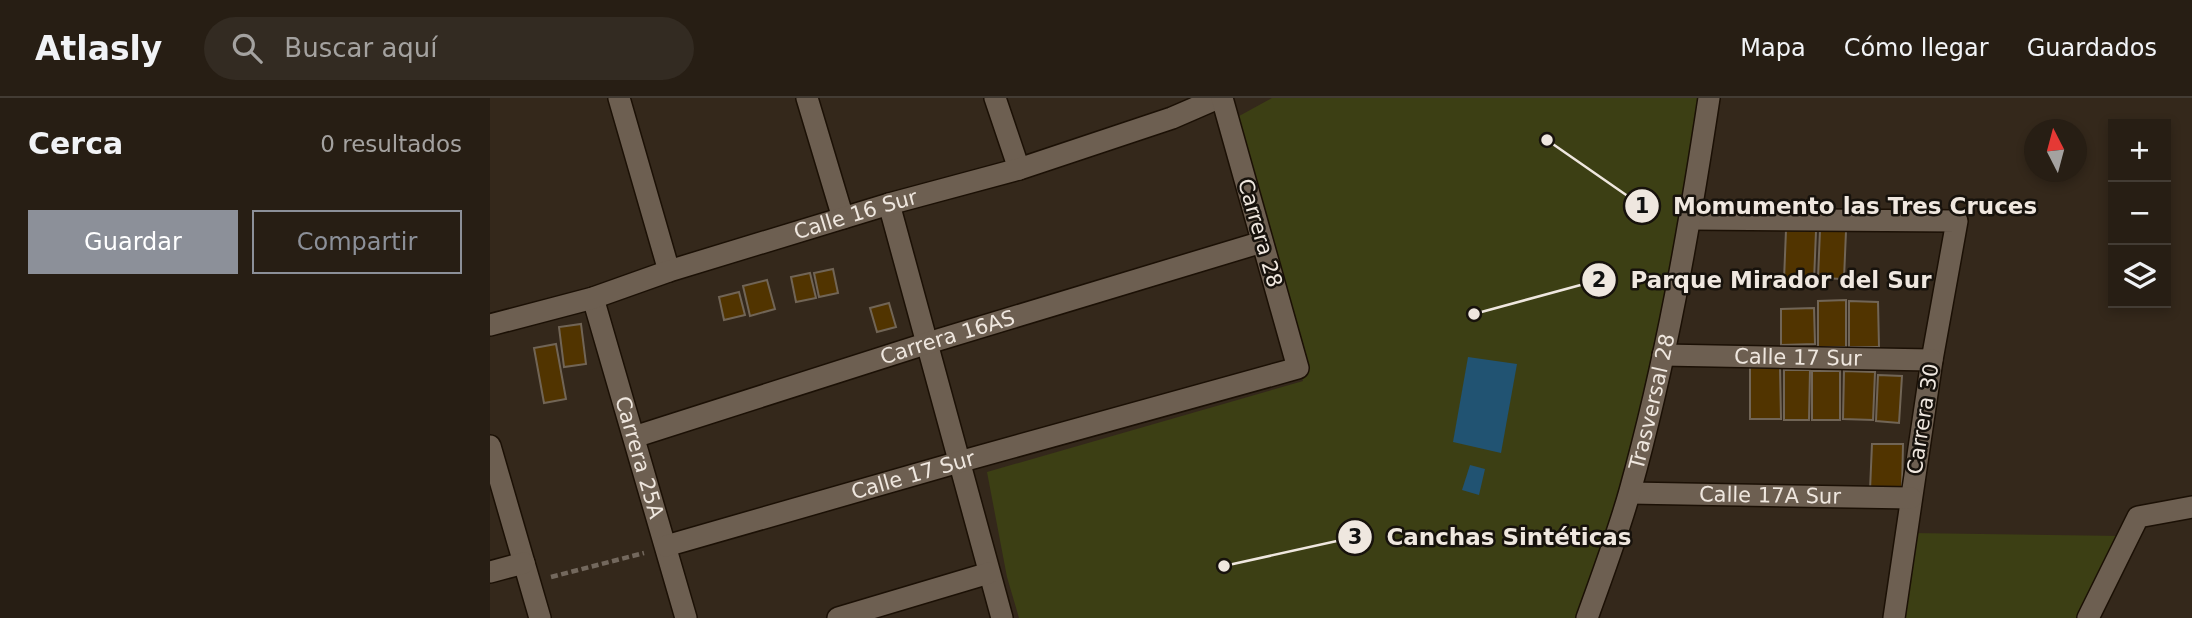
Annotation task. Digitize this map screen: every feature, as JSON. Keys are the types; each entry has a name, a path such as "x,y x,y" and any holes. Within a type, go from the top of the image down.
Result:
{"street":[{"path":"620,98 669,271"},
{"path":"807,98 844,218"},
{"path":"995,98 1018,169"},
{"name":"Calle 16 Sur","path":"491,319 593,298 669,271 889,204 1018,169 1169,108 1220,98"},
{"name":"Carrera 28","path":"1220,98 1298,368"},
{"name":"Trasversal 28","path":"1587,618 1630,493 1663,355 1691,219 1709,98"},
{"path":"889,204 1002,618"},
{"name":"Carrera 30","path":"1691,219 1957,221 1932,360 1894,618"},
{"name":"Carrera 16AS","path":"634,437 929,343 1262,242"},
{"name":"Carrera 25A","path":"593,298 686,618"},
{"name":"Calle 17 Sur","path":"1663,355 1932,360"},
{"name":"Calle 17 Sur","path":"666,547 959,461 1298,368"},
{"path":"491,456 540,618"},
{"name":"Calle 17A Sur","path":"1630,493 1911,498"},
{"path":"2088,618 2138,517 2192,507"},
{"path":"490,572 527,572"},
{"path":"838,618 989,573"}],"path":[{"path":"527,572 600,565 666,547"}],"green space":[{"path":"1272,98 1700,98 1679,238 1621,500 1581,618 1019,618 1007,577 987,472 1303,381 1230,121"},
{"path":"1911,533 2123,536 2084,618 1899,618"}],"water":[{"path":"1468,357 1517,364 1501,453 1453,442"},
{"path":"1470,465 1485,469 1479,495 1462,490"}],"building":[{"path":"1786,230 1816,231 1814,281 1784,280"},
{"path":"1820,230 1846,231 1844,279 1818,278"},
{"path":"833,269 838,293 819,297 814,273"},
{"path":"810,273 816,298 796,302 791,277"},
{"path":"767,280 775,309 750,316 743,286"},
{"path":"739,292 745,315 724,320 719,297"},
{"path":"1846,300 1846,347 1818,347 1818,301"},
{"path":"1849,301 1878,302 1879,347 1849,347"},
{"path":"889,303 896,327 877,332 870,308"},
{"path":"1814,308 1815,344 1781,345 1781,309"},
{"path":"581,324 586,364 564,367 559,327"},
{"path":"556,344 566,399 544,403 534,348"},
{"path":"1750,367 1780,368 1781,419 1750,419"},
{"path":"1784,370 1810,370 1809,420 1784,420"},
{"path":"1812,371 1840,371 1840,420 1812,420"},
{"path":"1844,371 1875,372 1873,420 1843,419"},
{"path":"1878,375 1902,376 1899,423 1876,421"},
{"path":"1872,444 1903,444 1902,490 1870,490"}],"place":[{"name":"Momumento las Tres Cruces","path":"1547,140"},
{"name":"Parque Mirador del Sur","path":"1474,314"},
{"name":"Canchas Sintéticas","path":"1224,566"}]}
